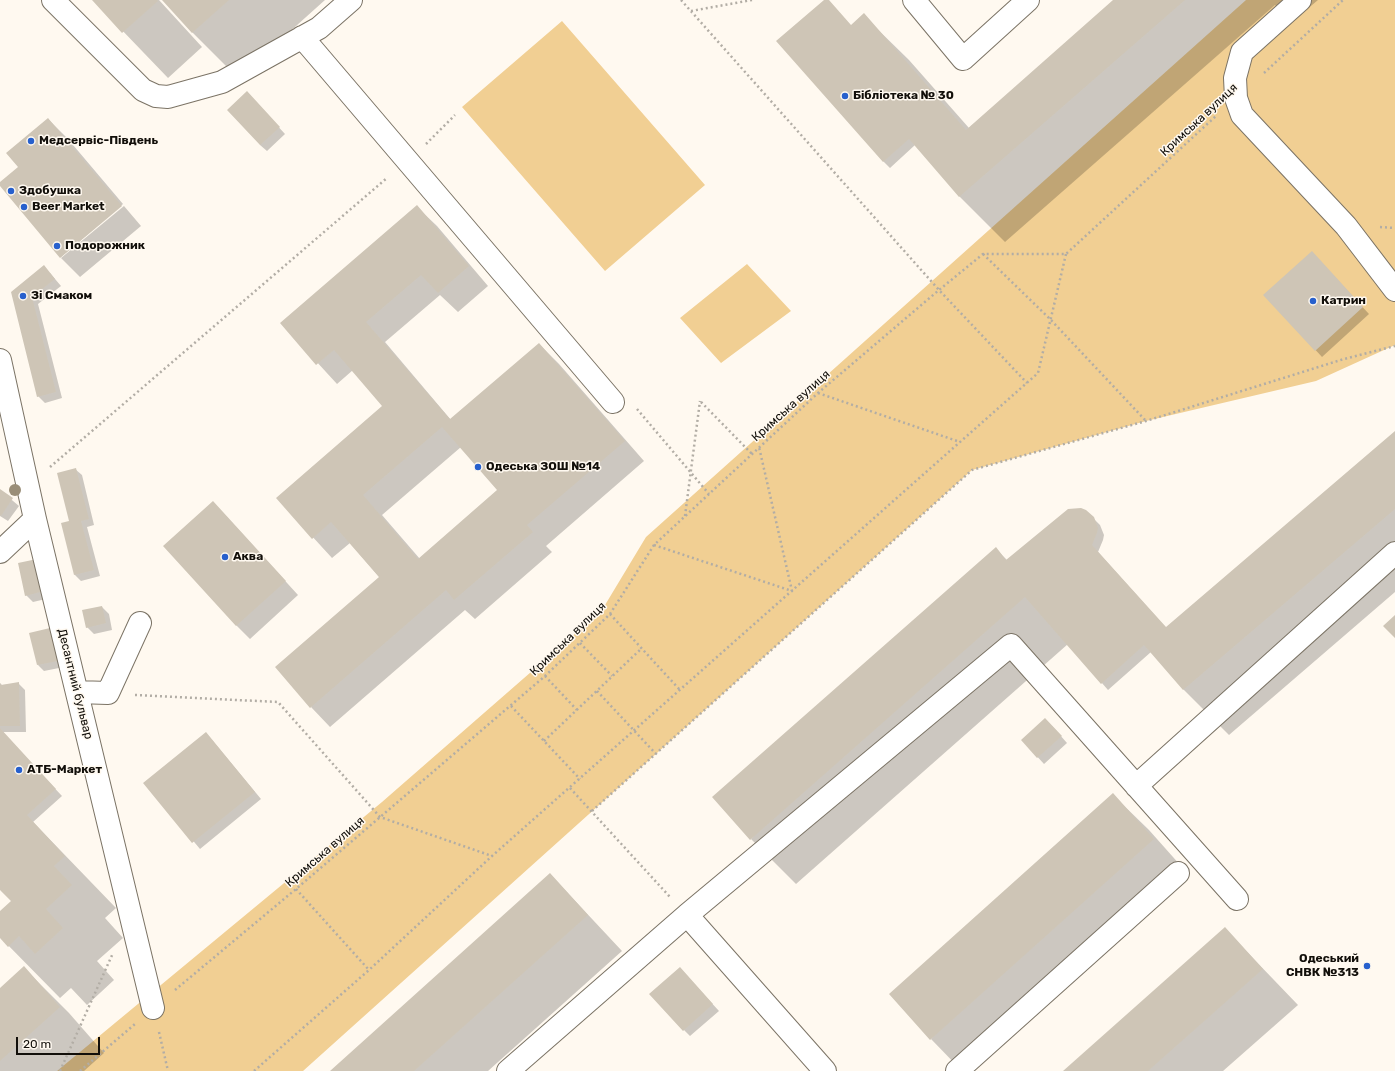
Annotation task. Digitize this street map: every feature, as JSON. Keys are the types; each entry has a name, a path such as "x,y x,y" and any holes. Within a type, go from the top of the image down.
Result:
{"street":[{"path":"53,0 130,79 143,90 156,96 168,98 222,82 319,28 351,0"},
{"path":"914,0 963,58 1028,0"},
{"path":"1300,0 1242,52 1235,78 1236,98 1242,115 1346,226 1395,290"},
{"path":"302,37 613,402"},
{"name":"Десантний бульвар","path":"0,360 28,486 153,1008"},
{"path":"0,552 36,519"},
{"path":"1136,786 1395,553"},
{"path":"77,692 108,693 140,623"},
{"path":"508,1071 687,915 1011,645 1237,900"},
{"path":"957,1071 1178,873"},
{"path":"687,915 825,1071"}],"path":[{"path":"681,0 939,290 1027,383"},
{"path":"691,11 752,0"},
{"name":"Кримська вулиця","path":"1066,254 1343,0"},
{"path":"424,145 455,115"},
{"path":"28,486 389,176"},
{"path":"254,1071 369,970 492,856 1038,373 1066,254 983,254"},
{"path":"983,254 1051,320 1146,421"},
{"name":"Кримська вулиця","path":"80,1071 545,676 610,614 654,545 818,393 983,254"},
{"path":"592,811 972,470 1146,421 1344,360 1395,346"},
{"path":"818,393 960,442"},
{"path":"685,516 700,401 752,454"},
{"path":"759,447 792,591"},
{"path":"654,545 792,591"},
{"path":"610,614 680,690"},
{"path":"580,643 612,676"},
{"path":"544,741 642,648"},
{"path":"545,676 577,710"},
{"path":"596,691 656,754"},
{"path":"108,693 278,702 380,817 492,856"},
{"path":"511,706 580,779"},
{"path":"570,788 687,915"},
{"path":"296,889 369,970"},
{"path":"60,1071 114,949"},
{"path":"153,1008 168,1071"}],"shaded area":[{"path":"1246,0 1395,0 1395,345 1316,381 1146,421 972,470 303,1071 57,1071 382,802 602,610 646,537"},
{"path":"562,21 705,185 605,271 462,107"},
{"path":"747,264 791,311 721,363 680,318"}],"building":[{"path":"92,0 157,0 158,1 122,33"},
{"path":"162,0 229,0 192,33"},
{"path":"824,0 829,0 851,25 864,13 966,130 1113,0 1185,0 959,197 909,139 883,162 776,41"},
{"path":"247,91 280,127 260,145 227,110"},
{"path":"48,118 122,206 60,258 0,186 0,182 18,167 6,153"},
{"path":"417,205 469,266 438,293 421,275 366,322 450,419 539,343 625,441 527,525 533,532 454,600 446,590 310,708 275,667 379,577 331,522 312,539 276,498 382,406 334,350 316,365 280,323","holes":["442,427 497,490 418,559 363,495"]},
{"name":"Катрин","path":"1312,251 1363,307 1315,351 1263,295"},
{"path":"44,265 55,279 32,297 56,392 37,397 11,292"},
{"path":"1395,431 1395,509 1183,690 1144,645 1101,684 1025,597 750,840 712,797 996,547 1006,560 1068,509 1081,508 1086,510 1094,517 1098,528 1092,545 1166,627"},
{"path":"76,468 89,519 81,521 94,570 74,575 61,523 69,521 57,473"},
{"path":"0,489 13,498 1,516 0,515"},
{"path":"213,501 286,581 236,626 163,546"},
{"path":"37,559 44,591 25,596 18,563"},
{"path":"102,606 106,623 86,628 82,610"},
{"path":"1395,615 1395,638 1383,626"},
{"path":"50,628 58,661 37,665 29,633"},
{"path":"19,682 20,726 0,726 0,683 1,685"},
{"path":"1045,718 1062,736 1037,758 1021,740"},
{"path":"0,728 56,789 27,815 65,856 54,866 72,885 46,909 63,928 35,954 19,936 8,947 0,938 0,911 11,901 0,890"},
{"path":"206,732 255,792 192,843 143,783"},
{"path":"1113,793 1154,839 930,1040 889,994"},
{"path":"550,873 588,915 414,1071 330,1071"},
{"path":"1225,927 1263,969 1148,1071 1063,1071"},
{"path":"24,966 60,1007 0,1061 0,988"},
{"path":"680,967 713,1004 683,1031 649,994"}],"place":[{"name":"Бібліотека № 30","path":"845,96"},
{"name":"Медсервіс-Південь","path":"31,141"},
{"name":"Здобушка","path":"11,191"},
{"name":"Beer Market","path":"24,207"},
{"name":"Подорожник","path":"57,246"},
{"name":"Зі Смаком","path":"23,296"},
{"name":"Катрин","path":"1313,301"},
{"name":"Одеська ЗОШ №14","path":"478,467"},
{"name":"Аква","path":"225,557"},
{"name":"АТБ-Маркет","path":"19,770"},
{"name":"Одеський СНВК №313","path":"1367,966"}]}
